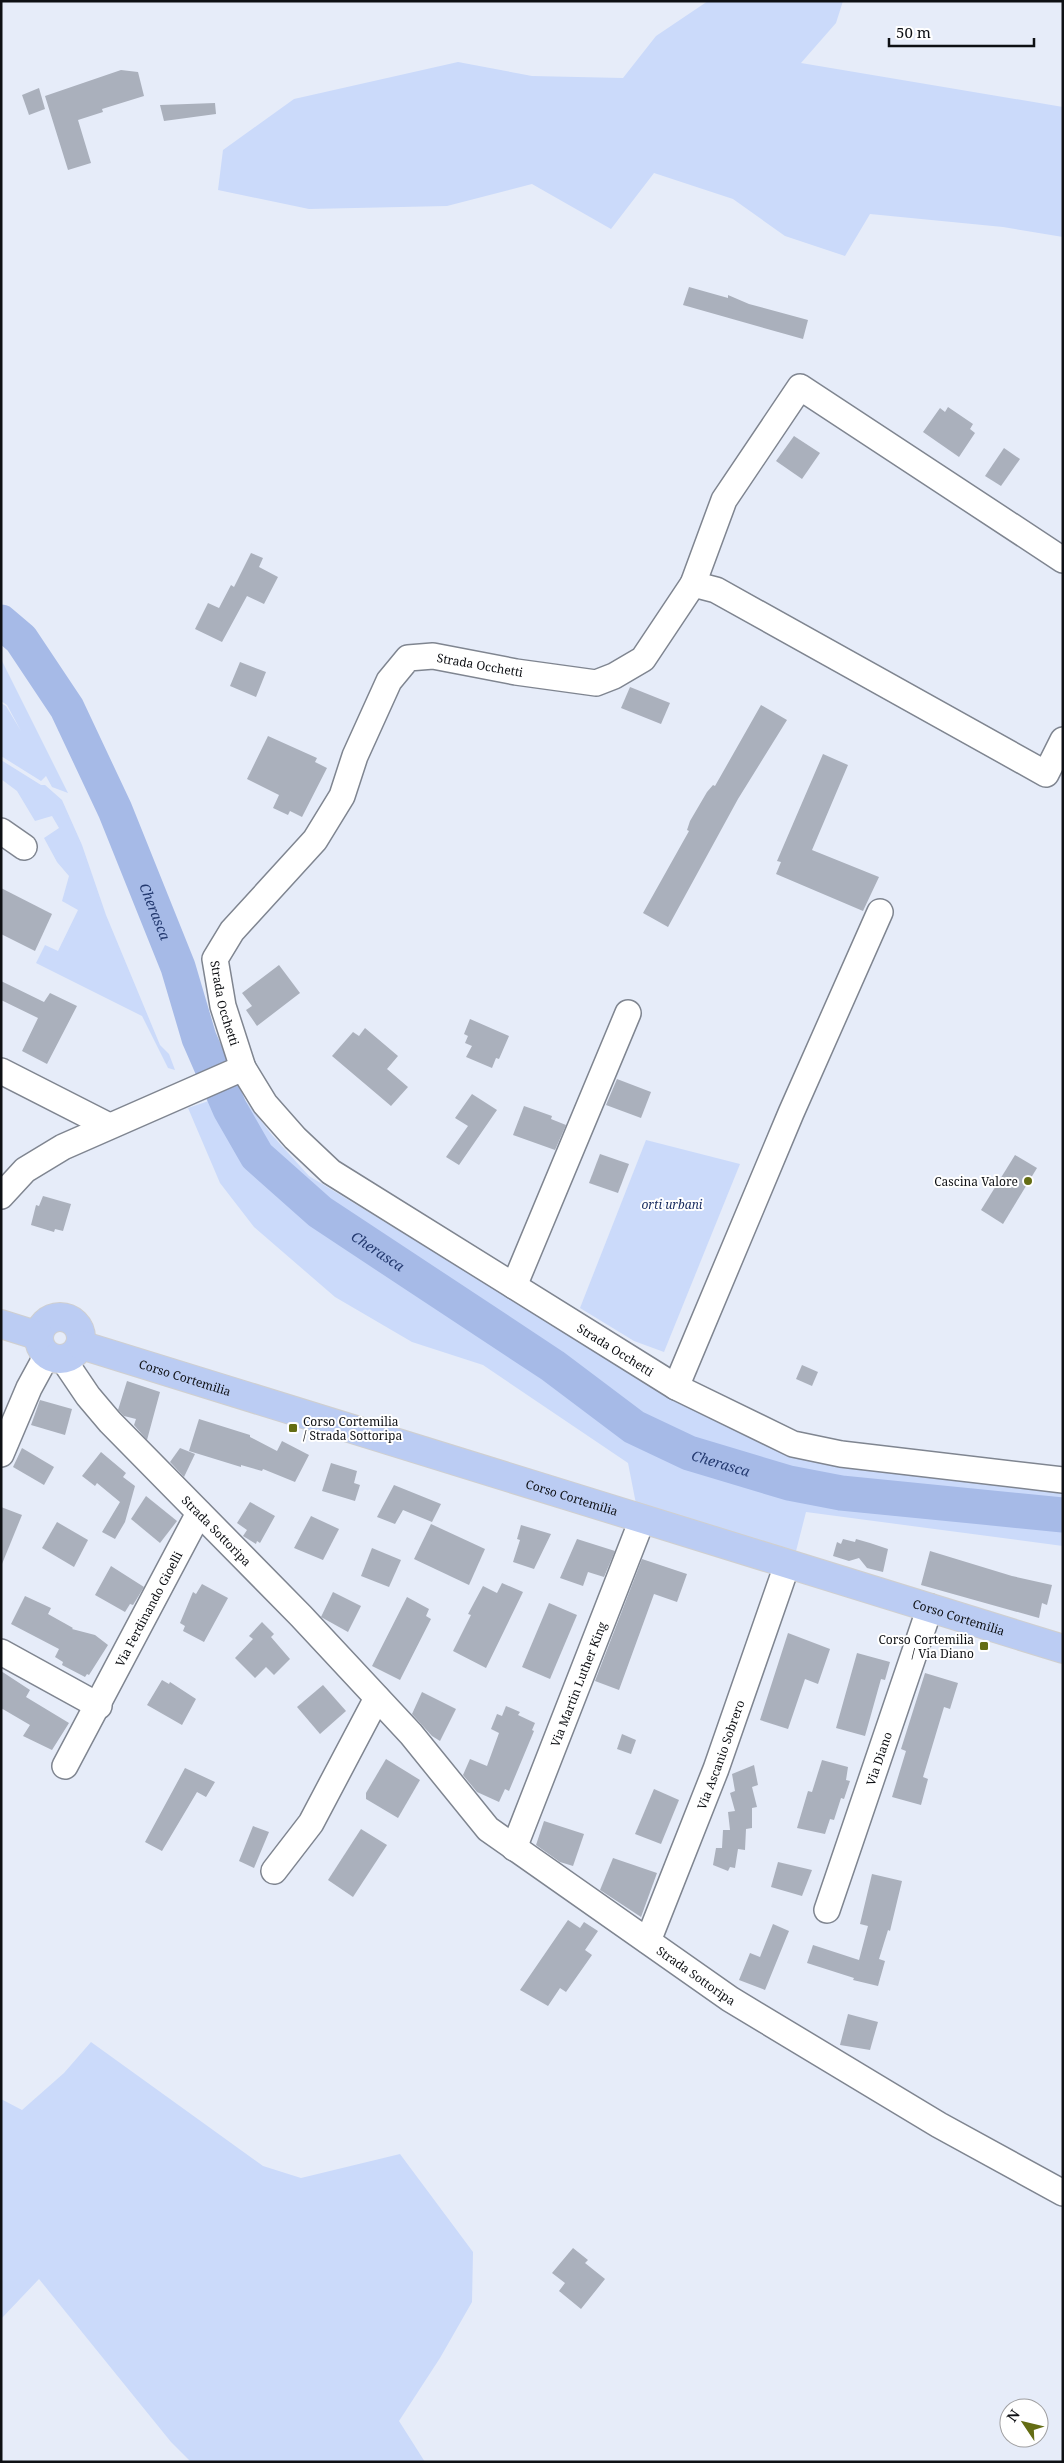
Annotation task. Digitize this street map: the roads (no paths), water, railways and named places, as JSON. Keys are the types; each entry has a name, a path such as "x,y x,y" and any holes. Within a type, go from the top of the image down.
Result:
{"main road":[{"name":"Corso Cortemilia","path":"1,1324 57,1349 642,1520 1063,1649"}],"street":[{"name":"Strada Occhetti","path":"1063,560 800,387 724,500 693,584 643,659 596,684 516,672 433,656 408,658 390,681 355,756 342,796 315,840 232,931 215,959 223,1006 243,1068 277,1118 331,1172 676,1387 793,1444 840,1454 1063,1480"},
{"path":"693,584 716,590 1046,774 1063,740"},
{"path":"1,831 24,848"},
{"path":"676,1387 791,1113 880,912"},
{"path":"514,1286 628,1013"},
{"path":"1,1196 25,1170 63,1147 190,1093 243,1068"},
{"path":"1,1071 110,1126"},
{"path":"1,1454 29,1388 57,1349"},
{"name":"Strada Sottoripa","path":"57,1349 88,1396 110,1422 302,1616 410,1734 488,1829 738,2004 939,2125 1063,2192"},
{"name":"Via Ferdinando Gioelli","path":"66,1766 199,1513"},
{"name":"Via Martin Luther King","path":"514,1848 642,1520"},
{"name":"Via Ascanio Sobrero","path":"648,1941 716,1768 787,1565"},
{"name":"Via Diano","path":"827,1910 930,1607"},
{"path":"1,1652 98,1706"},
{"path":"274,1871 311,1823 378,1698"}],"waterway":[{"name":"Cherasca","path":"1,622 21,639 67,708 115,810 178,967 199,1038 230,1109 257,1156 320,1212 553,1366 634,1427 689,1453 789,1483 841,1493 1063,1515"}],"place":[{"name":"Cascina Valore","path":"1028,1181"},
{"name":"Corso Cortemilia / Strada Sottoripa","path":"293,1428"},
{"name":"Corso Cortemilia / Via Diano","path":"984,1646"}],"park label":[{"name":"orti urbani","path":"672,1204"}]}
